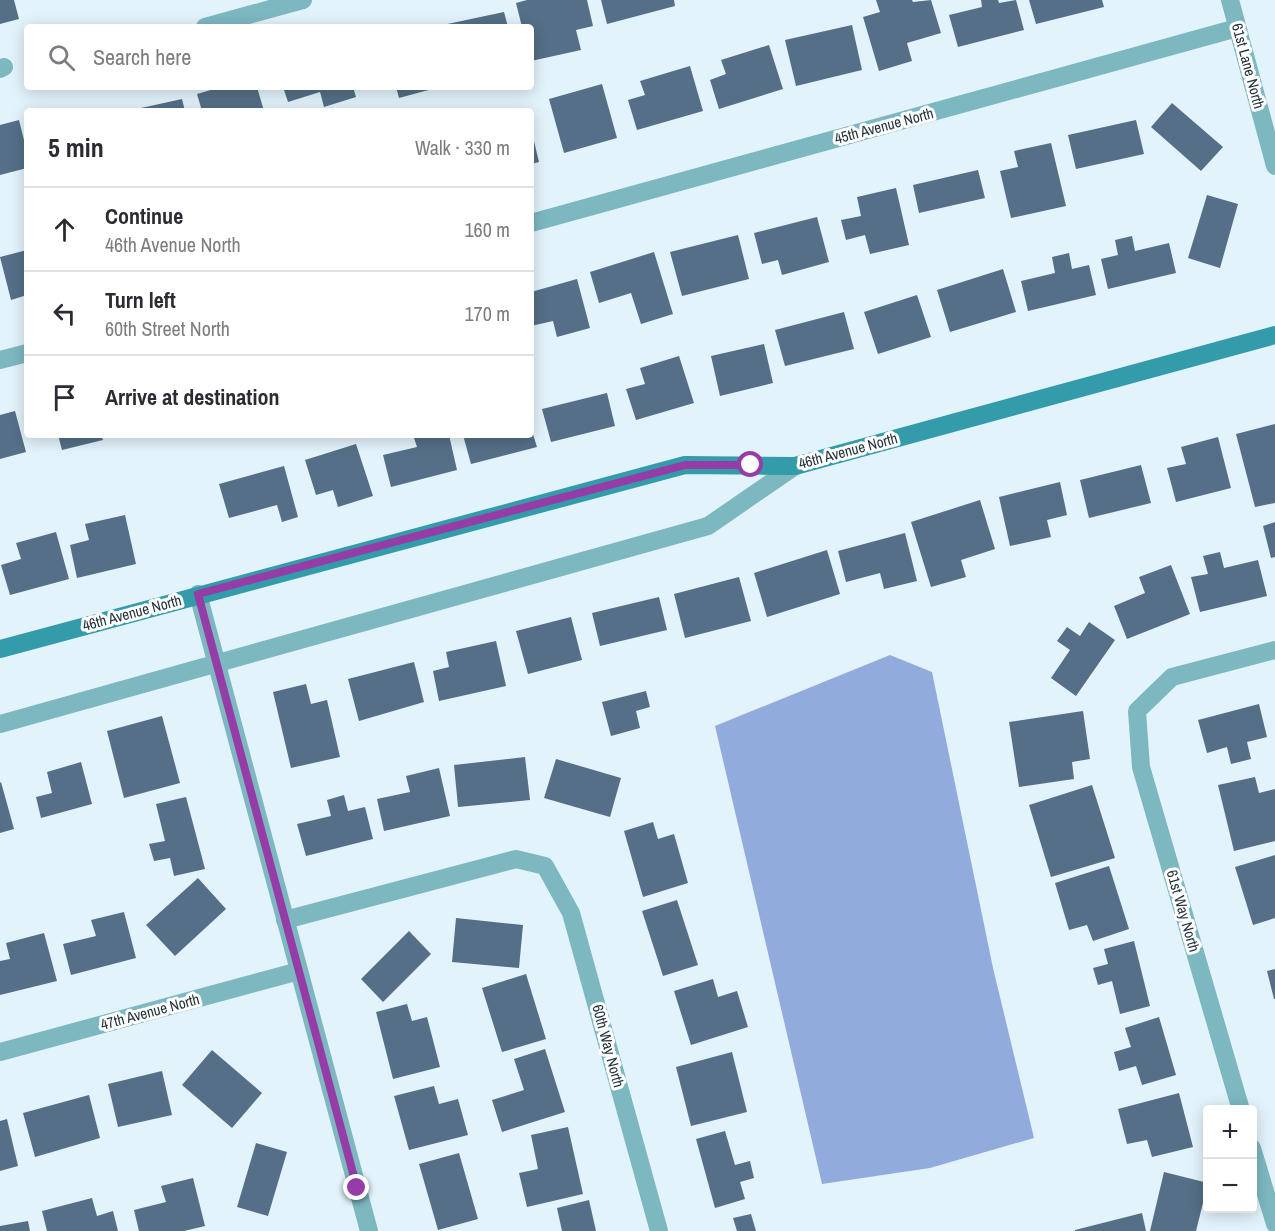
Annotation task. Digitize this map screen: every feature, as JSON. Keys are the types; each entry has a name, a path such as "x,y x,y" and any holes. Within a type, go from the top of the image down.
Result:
{"street":[{"path":"216,24 303,0"},
{"name":"61st Lane North","path":"1230,0 1275,166"},
{"name":"45th Avenue North","path":"534,223 1237,28"},
{"name":"46th Avenue North","path":"0,649 685,465 795,466 1275,335"},
{"path":"0,360 24,354"},
{"path":"0,724 708,526 795,466"},
{"path":"198,594 369,1231"},
{"name":"61st Way North","path":"1240,1105 1141,767 1137,711 1172,677 1275,650"},
{"name":"60th Way North","path":"285,920 516,859 545,866 571,913 659,1231"},
{"name":"47th Avenue North","path":"0,1052 299,971"},
{"path":"1255,1159 1275,1224"}],"water":[{"path":"890,655 932,672 993,968 1034,1138 930,1168 822,1184 715,726"}],"building":[{"path":"0,0 14,0 19,19 0,24"},
{"path":"527,0 587,0 593,26 576,30 581,50 534,60 534,24 521,24 516,3"},
{"path":"601,0 674,0 675,6 607,24"},
{"path":"876,0 912,0 913,2 931,0 941,33 907,43 912,61 879,71 863,17 880,12"},
{"path":"981,0 998,0 999,3 1016,0 1024,30 958,47 949,15 982,7"},
{"path":"1029,0 1102,0 1104,7 1036,24"},
{"path":"504,12 507,24 447,24"},
{"path":"852,25 862,70 796,86 785,40"},
{"path":"769,45 783,89 719,109 710,80 726,74 721,60"},
{"path":"690,66 703,111 637,130 628,100 645,95 640,81"},
{"path":"602,84 617,138 564,153 549,99"},
{"path":"211,90 258,90 263,108 201,108 197,94"},
{"path":"284,90 354,90 356,97 324,107 320,92 288,102"},
{"path":"397,90 429,90 399,98"},
{"path":"182,99 184,108 141,108"},
{"path":"1172,103 1223,147 1201,171 1151,127"},
{"path":"19,120 24,140 24,169 0,175 0,125"},
{"path":"1136,120 1144,154 1076,169 1068,135"},
{"path":"534,141 539,162 534,163"},
{"path":"1051,143 1066,206 1011,218 1000,171 1018,167 1014,151"},
{"path":"978,170 985,198 919,213 913,185"},
{"path":"896,188 909,245 870,254 865,235 846,240 841,220 861,216 857,197"},
{"path":"1207,195 1238,204 1220,268 1188,258"},
{"path":"817,217 829,262 782,275 778,260 762,264 754,233"},
{"path":"738,235 749,279 682,296 670,252"},
{"path":"1132,236 1135,251 1169,243 1176,273 1108,289 1101,259 1118,255 1115,240"},
{"path":"24,251 24,296 11,300 0,257"},
{"path":"654,252 673,314 641,324 631,293 599,303 590,272"},
{"path":"1069,253 1072,269 1089,265 1096,295 1028,311 1021,281 1055,273 1052,257"},
{"path":"1003,269 1016,312 950,332 937,290"},
{"path":"577,279 590,328 557,337 553,321 534,325 534,291"},
{"path":"917,295 931,337 878,354 864,312"},
{"path":"844,312 854,349 785,366 775,330"},
{"path":"764,344 773,383 720,396 711,356"},
{"path":"679,356 694,403 636,420 626,389 645,384 640,368"},
{"path":"607,393 615,426 551,442 542,409"},
{"path":"15,411 26,452 0,459 0,415"},
{"path":"1275,424 1275,503 1255,507 1236,434"},
{"path":"1218,437 1231,488 1176,502 1167,468 1186,464 1181,447"},
{"path":"59,438 102,438 103,440 62,450"},
{"path":"414,438 450,438 457,470 391,487 383,455 417,447"},
{"path":"464,438 534,438 537,447 471,464"},
{"path":"356,444 373,496 338,507 333,490 316,495 305,460"},
{"path":"1141,465 1151,503 1089,518 1080,480"},
{"path":"284,466 298,517 282,522 277,505 229,518 219,484"},
{"path":"1060,482 1067,515 1047,520 1051,537 1010,546 999,497"},
{"path":"980,500 995,549 961,560 966,577 931,587 911,522"},
{"path":"125,515 136,564 77,578 70,545 89,540 85,524"},
{"path":"1275,522 1275,557 1271,558 1263,526"},
{"path":"56,532 69,579 10,595 1,565 21,559 16,543"},
{"path":"905,533 917,581 884,589 880,573 846,582 838,551"},
{"path":"827,550 840,594 767,617 754,573"},
{"path":"1220,552 1224,568 1258,560 1267,596 1200,612 1191,577 1208,574 1203,556"},
{"path":"1171,565 1190,614 1127,639 1114,606 1145,593 1139,577"},
{"path":"739,577 751,621 685,638 674,594"},
{"path":"659,597 667,630 600,646 592,613"},
{"path":"571,617 582,660 528,674 516,631"},
{"path":"1089,622 1115,640 1076,696 1051,678 1070,650 1057,641 1067,627 1080,636"},
{"path":"496,641 506,686 439,701 433,671 449,667 446,652"},
{"path":"414,662 424,702 359,721 348,679"},
{"path":"306,684 311,704 327,700 340,757 291,768 273,692"},
{"path":"646,691 650,707 636,711 640,728 611,736 602,702"},
{"path":"1259,704 1267,737 1247,742 1251,759 1231,764 1227,747 1207,753 1198,720"},
{"path":"1083,711 1090,759 1072,762 1074,779 1019,787 1009,722"},
{"path":"162,716 180,783 124,798 107,731"},
{"path":"525,757 530,800 458,807 454,765"},
{"path":"556,759 621,778 610,817 544,798"},
{"path":"81,762 92,804 41,818 36,797 52,793 47,772"},
{"path":"439,768 450,816 384,831 377,799 410,792 406,776"},
{"path":"1255,777 1259,793 1275,789 1275,841 1234,851 1218,785"},
{"path":"0,783 14,829 0,833"},
{"path":"1092,785 1115,858 1051,877 1029,805"},
{"path":"344,795 348,811 365,807 373,839 306,856 297,824 331,816 327,800"},
{"path":"186,797 205,869 174,876 170,858 154,861 149,844 165,841 156,804"},
{"path":"653,822 658,839 674,834 688,883 643,897 624,831"},
{"path":"1275,855 1275,918 1253,925 1235,867"},
{"path":"1109,866 1129,929 1093,941 1087,925 1069,930 1055,883"},
{"path":"198,878 226,909 175,956 146,925"},
{"path":"677,900 698,965 663,976 642,911"},
{"path":"124,912 136,958 71,975 63,944 96,936 91,920"},
{"path":"456,918 523,925 519,968 452,962"},
{"path":"409,931 431,954 383,1002 361,979"},
{"path":"44,933 57,981 0,995 0,961 10,959 6,943"},
{"path":"1134,941 1150,1006 1120,1014 1112,981 1098,985 1093,968 1108,964 1104,949"},
{"path":"1275,969 1275,999 1274,999 1267,971"},
{"path":"526,974 546,1039 502,1052 482,988"},
{"path":"713,979 718,997 737,991 748,1027 691,1045 674,991"},
{"path":"407,1004 412,1021 427,1017 440,1067 393,1079 376,1012"},
{"path":"1159,1017 1176,1075 1142,1085 1136,1066 1119,1071 1114,1052 1131,1047 1125,1028"},
{"path":"545,1049 565,1112 502,1132 492,1100 524,1090 514,1059"},
{"path":"212,1050 262,1093 232,1128 182,1085"},
{"path":"732,1052 747,1112 691,1126 676,1067"},
{"path":"162,1071 172,1115 118,1127 108,1084"},
{"path":"434,1086 439,1104 458,1099 468,1135 409,1150 394,1096"},
{"path":"1179,1093 1193,1147 1152,1157 1147,1140 1127,1144 1118,1109"},
{"path":"89,1095 100,1138 35,1157 23,1113"},
{"path":"7,1119 18,1166 0,1171 0,1121"},
{"path":"568,1127 583,1194 527,1207 519,1173 538,1169 531,1135"},
{"path":"725,1131 735,1165 750,1161 754,1178 740,1182 745,1199 715,1208 696,1139"},
{"path":"256,1143 287,1152 268,1216 237,1207"},
{"path":"459,1153 478,1219 438,1230 419,1164"},
{"path":"1164,1172 1203,1182 1203,1203 1196,1231 1150,1231"},
{"path":"193,1178 205,1226 184,1231 139,1231 134,1210 166,1202 161,1186"},
{"path":"92,1198 97,1216 113,1211 118,1231 47,1231 42,1211"},
{"path":"589,1200 596,1231 562,1231 557,1208"},
{"path":"1142,1213 1146,1231 1075,1231 1075,1230"},
{"path":"751,1214 756,1231 737,1231 733,1218"},
{"path":"28,1221 30,1231 0,1231 0,1226"}],"route":[{"path":"357,1188 198,594 685,465 751,465"}]}
